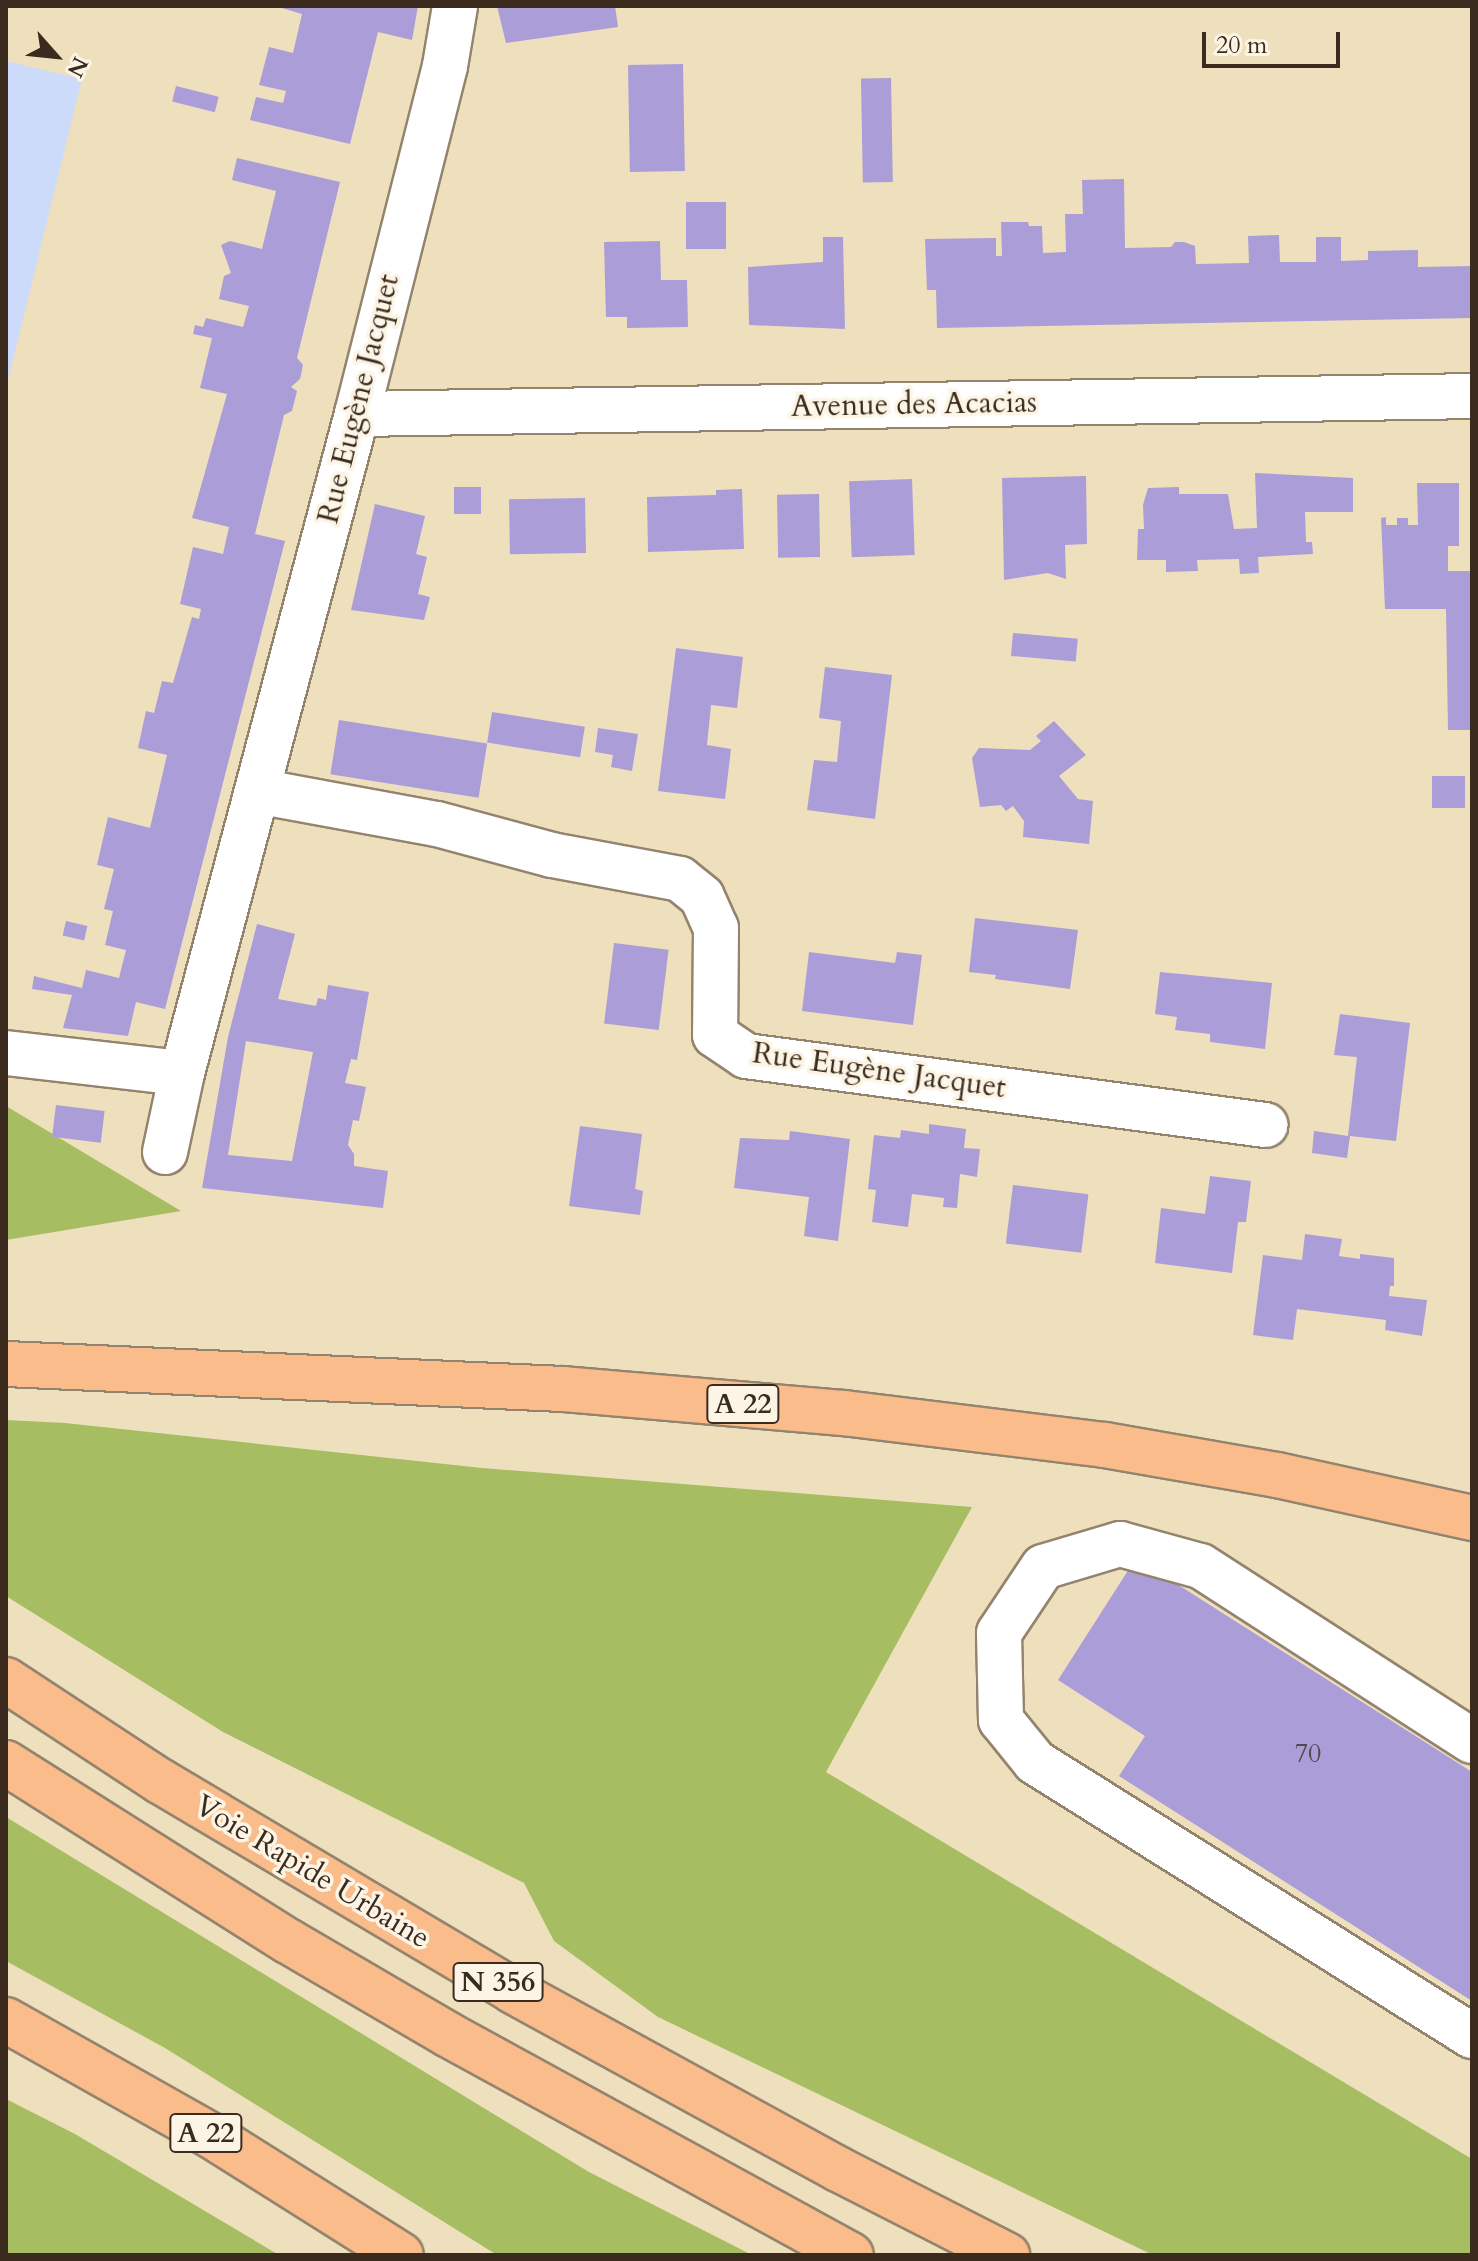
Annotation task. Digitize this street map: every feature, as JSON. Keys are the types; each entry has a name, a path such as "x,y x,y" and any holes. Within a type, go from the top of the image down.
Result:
{"highway":[{"name":"A 22","path":"6,1364 563,1389 844,1413 1105,1445 1277,1475 1472,1518"},
{"name":"Voie Rapide Urbaine","path":"6,1680 160,1781 513,1991 838,2169 1007,2255"},
{"name":"N 356","path":"6,1763 288,1941 449,2035 851,2255"},
{"name":"A 22","path":"6,2020 212,2136 401,2255"}],"street":[{"name":"Rue Eugène Jacquet","path":"165,1152 182,1073 357,414 445,66 455,6"},
{"name":"Avenue des Acacias","path":"357,414 1472,396"},
{"name":"Rue Eugène Jacquet","path":"257,791 437,824 552,855 680,879 702,897 716,928 715,1035 746,1056 1265,1125"},
{"path":"6,1053 182,1073"},
{"path":"1472,1741 1200,1566 1120,1544 1043,1567 999,1633 1001,1720 1035,1762 1472,2036"}],"shaded area":[{"path":"6,61 82,79 6,388"}],"green space":[{"path":"6,1106 181,1211 6,1240"},
{"path":"6,1420 65,1423 482,1468 972,1507 826,1772 1472,2159 1472,2255 1153,2255 658,2017 554,1941 524,1883 223,1732 6,1596"},
{"path":"6,1817 589,2172 752,2255 497,2255 165,2048 6,1961"},
{"path":"6,2099 75,2134 279,2255 6,2255"}],"building":[{"path":"275,6 418,6 412,40 378,32 350,144 250,120 256,97 283,103 286,91 259,85 269,47 293,53 302,14"},
{"path":"497,6 615,6 618,27 506,43"},
{"path":"683,64 685,171 630,172 628,65"},
{"path":"891,78 893,182 863,183 861,79"},
{"path":"176,86 219,97 215,112 172,102"},
{"path":"237,158 340,182 297,358 303,365 300,379 291,387 297,391 292,411 284,415 255,534 285,541 165,1009 136,1002 128,1036 63,1028 72,995 32,989 34,976 82,988 86,970 119,978 126,950 105,945 113,911 104,909 114,869 97,865 108,817 150,828 167,755 138,748 146,711 154,713 162,681 173,683 192,617 199,619 201,609 180,604 193,547 223,554 229,527 192,518 227,394 200,388 212,338 193,334 195,325 203,327 206,318 243,327 249,306 219,299 224,276 231,273 221,245 230,241 262,249 276,191 232,180"},
{"path":"1124,179 1125,248 1171,247 1175,242 1184,242 1195,246 1196,264 1249,263 1248,236 1279,235 1280,262 1316,262 1316,237 1341,237 1341,261 1368,260 1368,251 1418,250 1418,267 1472,266 1472,318 937,328 936,290 927,290 925,239 996,238 996,256 1002,256 1001,222 1028,222 1029,226 1042,226 1043,253 1066,252 1065,214 1083,214 1082,180"},
{"path":"686,202 726,202 726,249 686,249"},
{"path":"823,237 843,237 845,329 749,325 748,267 823,262"},
{"path":"660,241 661,280 687,280 688,327 627,328 627,317 606,317 604,242"},
{"path":"1255,473 1353,478 1353,512 1305,512 1306,542 1312,542 1313,554 1258,557 1259,573 1240,574 1239,559 1197,560 1198,571 1166,572 1166,560 1137,560 1138,529 1144,529 1143,505 1148,488 1179,487 1179,494 1228,494 1234,529 1257,528"},
{"path":"1086,476 1087,544 1065,545 1066,579 1048,573 1004,580 1002,478"},
{"path":"912,479 915,555 852,557 849,481"},
{"path":"1417,483 1459,483 1459,546 1448,546 1448,571 1472,571 1472,730 1448,730 1446,609 1385,609 1381,518 1386,517 1386,525 1397,525 1397,518 1408,518 1408,525 1418,525"},
{"path":"454,487 481,487 481,514 454,514"},
{"path":"742,489 744,549 648,552 647,497 716,495 716,490"},
{"path":"819,494 820,557 778,558 777,495"},
{"path":"585,498 586,553 510,554 509,499"},
{"path":"375,504 425,516 416,554 427,557 418,594 430,597 424,620 351,610"},
{"path":"1013,633 1078,639 1076,662 1011,656"},
{"path":"676,648 743,657 737,708 711,705 707,745 731,749 725,799 658,791"},
{"path":"825,667 892,675 875,819 807,810 814,760 837,762 841,721 819,718"},
{"path":"492,712 585,727 580,757 487,743"},
{"path":"339,720 487,743 479,798 330,774"},
{"path":"1054,721 1086,755 1059,776 1078,799 1093,801 1089,844 1023,837 1024,821 1013,806 1006,811 1001,805 980,807 972,758 979,748 1030,750 1041,741 1036,736"},
{"path":"598,728 638,734 632,771 611,767 613,755 595,752"},
{"path":"1432,776 1465,776 1465,808 1432,808"},
{"path":"975,918 1078,930 1070,989 995,979 996,975 969,972"},
{"path":"66,921 87,926 84,941 63,936"},
{"path":"257,924 295,934 278,999 316,1006 318,998 326,1000 328,985 369,992 357,1060 351,1059 345,1083 366,1087 359,1121 353,1120 348,1145 354,1154 354,1166 388,1171 383,1208 202,1188 228,1037","holes":["246,1041 313,1052 292,1161 228,1155"]},
{"path":"614,943 669,950 659,1030 604,1023"},
{"path":"809,952 895,963 897,952 922,955 913,1025 802,1011"},
{"path":"1160,972 1272,983 1265,1049 1210,1042 1210,1034 1175,1030 1177,1017 1155,1014"},
{"path":"1340,1014 1410,1023 1396,1141 1350,1136 1347,1158 1312,1153 1314,1131 1348,1136 1357,1057 1334,1055"},
{"path":"56,1105 105,1111 101,1143 52,1137"},
{"path":"929,1124 966,1129 964,1148 980,1149 977,1177 960,1174 957,1208 943,1207 944,1198 912,1194 908,1227 872,1222 876,1190 868,1189 874,1135 900,1138 901,1130 929,1134"},
{"path":"580,1126 642,1134 635,1189 643,1191 640,1215 569,1206"},
{"path":"790,1131 850,1139 838,1241 804,1236 809,1197 734,1188 740,1138 789,1140"},
{"path":"1210,1176 1251,1181 1246,1222 1238,1222 1232,1273 1155,1263 1161,1208 1205,1214"},
{"path":"1013,1185 1088,1194 1081,1253 1006,1244"},
{"path":"1305,1234 1342,1239 1339,1256 1360,1259 1360,1254 1394,1258 1394,1286 1390,1286 1389,1296 1427,1300 1422,1336 1385,1330 1386,1320 1297,1309 1293,1340 1253,1335 1263,1255 1302,1260"},
{"path":"1136,1558 1472,1772 1472,2001 1119,1776 1145,1736 1058,1680"}]}
